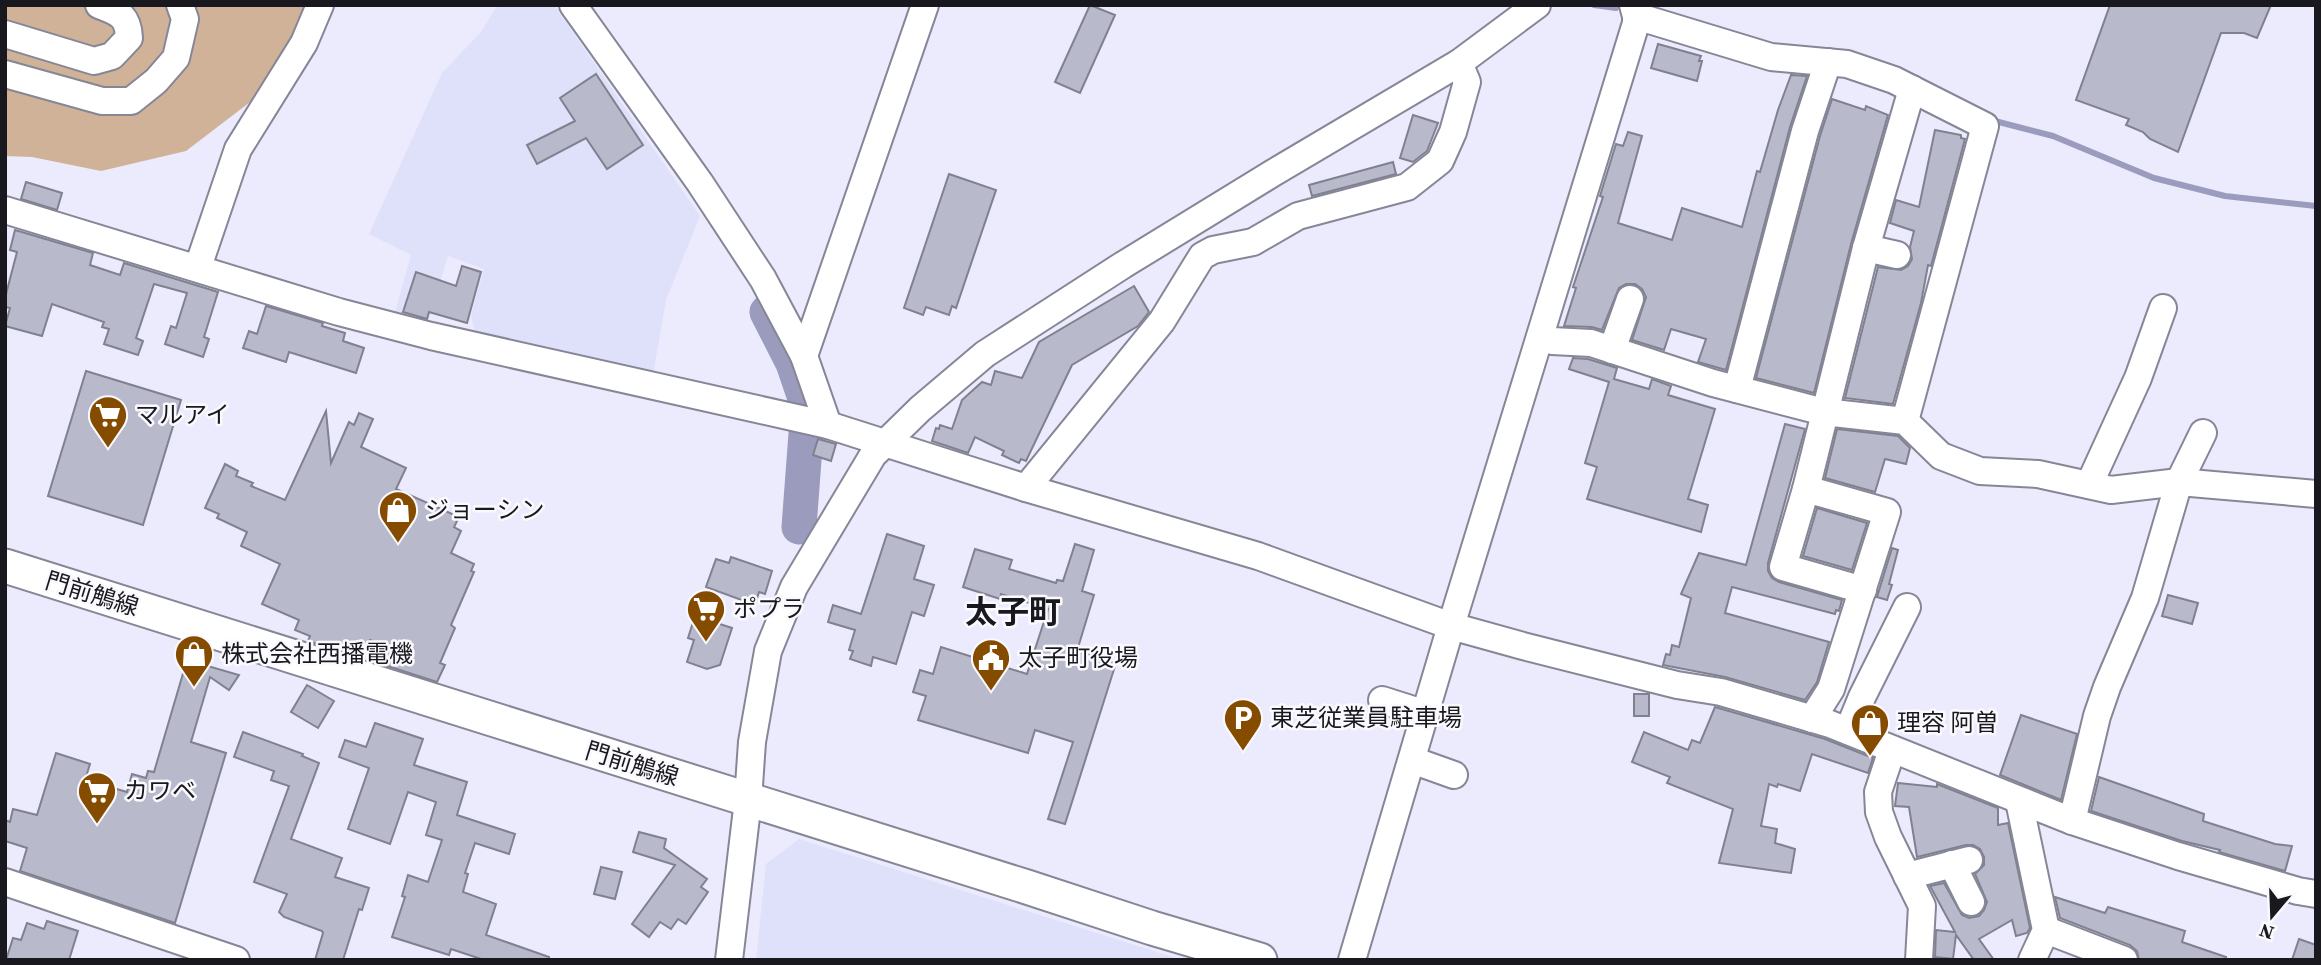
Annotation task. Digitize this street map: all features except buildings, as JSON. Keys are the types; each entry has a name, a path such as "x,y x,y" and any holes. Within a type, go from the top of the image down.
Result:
{"main road":[{"name":"門前鵤線","path":"5,566 1260,960"}],"street":[{"path":"5,34 94,61 112,56 129,38 128,24 118,12 99,5"},
{"path":"5,74 102,101 131,100 156,81 176,58 185,19 180,5"},
{"path":"198,267 238,149 304,43 320,5"},
{"path":"573,5 700,183 763,279 804,356 815,422"},
{"path":"804,356 925,5"},
{"path":"729,960 748,800 752,742 768,651 794,587 873,455 920,409 985,354 1238,194 1459,63 1537,5"},
{"path":"1352,960 1540,338 1635,11 1771,57 1847,64 1894,80 1985,126 1905,421"},
{"path":"1737,389 1805,131 1828,62"},
{"path":"1026,488 1162,321 1202,256 1213,250 1253,242 1298,216 1407,187 1440,161 1453,132 1466,82 1459,63"},
{"path":"1863,590 1783,567 1866,248 1912,89"},
{"path":"6,215 198,267 339,312 431,336 815,422 1258,556 1451,626 1677,685 1721,692 1812,719 2072,821 2178,856 2316,894"},
{"path":"1866,248 1898,255"},
{"path":"1612,350 1630,299"},
{"path":"2089,485 2138,378 2163,308"},
{"path":"1540,338 1591,343 1737,389 1824,412 1905,421 1941,456 1980,471 2038,474 2111,490 2179,482 2316,494"},
{"path":"2072,821 2097,716 2145,598 2179,482 2203,433"},
{"path":"1805,489 1887,512 1831,689 1812,719"},
{"path":"1848,732 1862,697 1907,621"},
{"path":"1382,700 1426,714"},
{"path":"1892,750 1878,792 1879,812 1888,837 1922,906 1919,960"},
{"path":"1412,760 1454,775"},
{"path":"2019,800 2046,930 2032,960"},
{"path":"1907,876 1960,862 1971,902"},
{"path":"5,883 236,960"},
{"path":"2046,930 2124,960"}],"shaded area":[{"path":"5,5 310,5 262,93 186,151 101,171 32,157 5,156"},
{"path":"500,5 554,5 700,216 666,300 652,380 476,337 471,315 484,269 448,256 427,324 394,316 411,255 369,234 442,73 481,32"},
{"path":"799,839 1182,960 756,960 766,864"}],"waterway":[{"path":"1594,5 1616,8"},
{"path":"1991,120 2053,136 2154,178 2225,196 2316,206"},
{"path":"767,312 793,363 808,407 799,527"}],"place":[{"name":"マルアイ","path":"108,449"},
{"name":"ジョーシン","path":"398,544"},
{"name":"ポプラ","path":"706,643"},
{"name":"株式会社西播電機","path":"194,688"},
{"name":"太子町役場","path":"991,692"},
{"name":"東芝従業員駐車場","path":"1243,752"},
{"name":"理容 阿曽","path":"1870,757"},
{"name":"カワベ","path":"97,825"}],"district":[{"name":"太子町","path":"1013,612"}]}
